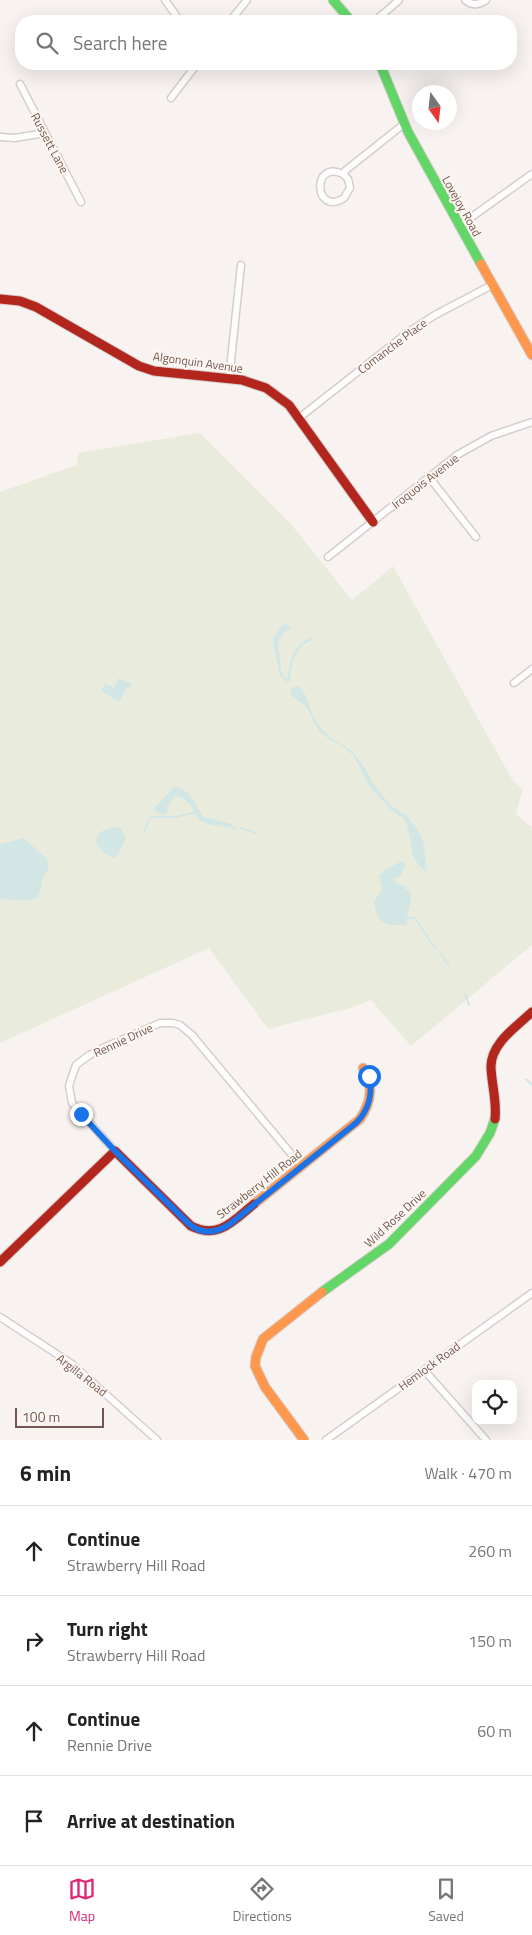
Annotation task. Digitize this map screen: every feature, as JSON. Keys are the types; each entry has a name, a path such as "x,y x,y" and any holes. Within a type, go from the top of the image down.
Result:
{"street":[{"path":"165,0 176,15"},
{"path":"235,15 247,0"},
{"path":"333,0 346,15"},
{"path":"382,15 399,0"},
{"path":"465,0 472,4 486,0"},
{"path":"171,98 192,70"},
{"name":"Lovejoy Road","path":"382,70 404,124 532,356"},
{"name":"Russett Lane","path":"20,84 81,202"},
{"path":"343,174 352,164 404,124"},
{"path":"0,138 15,138 45,133"},
{"path":"333,172 343,174 350,185 346,196 339,202 327,200 320,192 319,185 322,179 327,174 333,172"},
{"path":"459,226 532,174"},
{"path":"229,378 241,265"},
{"name":"Comanche Place","path":"299,418 407,333 435,315 492,285"},
{"name":"Algonquin Avenue","path":"0,299 20,301 36,307 139,366 154,371 242,380 266,388 289,405 373,522"},
{"name":"Iroquois Avenue","path":"328,557 457,455 480,441 532,422"},
{"path":"429,477 476,537"},
{"path":"514,684 532,669"},
{"name":"Wild Rose Drive","path":"304,1440 259,1376 255,1366 262,1339 307,1303 388,1244 476,1156 490,1133 495,1118 496,1101 490,1068 492,1058 498,1045 532,1012"},
{"name":"Rennie Drive","path":"115,1151 72,1103 69,1086 73,1072 80,1060 105,1047 153,1025 173,1023 180,1025 192,1035 302,1167"},
{"name":"Strawberry Hill Road","path":"115,1151 191,1226 207,1232 219,1231 352,1127 366,1110 370,1095 370,1080 363,1068"},
{"path":"0,1262 115,1151"},
{"name":"Hemlock Road","path":"326,1440 532,1294"},
{"name":"Argilla Road","path":"0,1317 72,1364 157,1440"},
{"path":"424,1370 486,1440"}],"green space":[{"path":"200,433 290,523 352,600 393,566 513,781 523,789 516,814 532,828 532,945 411,1046 371,1000 351,1008 268,1029 209,948 0,1043 0,492 77,465 78,453"}],"shaded area":[{"path":"284,623 292,628 284,632 278,642 281,670 285,679 287,679 296,648 310,637 312,640 301,647 295,656 290,680 287,682 280,676 273,642 273,638"},
{"path":"119,678 132,684 129,689 127,688 119,702 101,691 105,683 114,688"},
{"path":"298,686 304,692 314,718 322,729 331,738 351,750 390,805 406,815 418,830 423,841 427,872 420,867 413,856 404,819 390,809 370,787 353,755 318,730 307,707 293,697 290,692 293,687"},
{"path":"177,787 186,791 196,803 203,817 232,824 233,828 204,823 198,818 186,800 176,796 167,807 169,811 163,815 155,811 155,807 173,788"},
{"path":"113,827 121,828 126,839 115,858 105,854 95,842 100,832"},
{"path":"24,838 48,860 49,867 43,879 40,892 38,896 31,900 0,899 0,844"},
{"path":"402,861 405,864 401,876 395,879 396,883 406,887 405,890 410,889 411,900 407,924 390,925 379,918 374,901 383,889 379,876"}],"waterway":[{"path":"144,832 150,817 176,817 196,812"},
{"path":"231,827 236,829"},
{"path":"241,828 256,833"},
{"path":"406,918 415,918 435,948"},
{"path":"441,954 449,966"},
{"path":"465,994 469,1005"},
{"path":"526,1079 532,1085"}],"traffic: fast":[{"path":"333,0 346,15"},
{"path":"382,70 408,132 481,264"},
{"path":"322,1292 389,1244 476,1156 490,1133 495,1119"}],"traffic: slow":[{"path":"481,264 532,355"},
{"path":"254,1204 360,1119 367,1107 370,1094 369,1081 363,1068"},
{"path":"304,1440 265,1387 255,1366 256,1357 263,1339 322,1292"}],"traffic: jam":[{"path":"0,299 20,301 36,307 139,366 154,371 242,380 266,388 289,405 373,522"},
{"path":"495,1119 492,1059 499,1044 532,1012"},
{"path":"0,1262 115,1151 191,1226 201,1230 210,1231 225,1226 233,1222 254,1204"}],"route":[{"path":"81,1114 115,1151 191,1226 207,1232 213,1232 219,1231 230,1224 356,1123 368,1106 370,1095 369,1076"}]}
